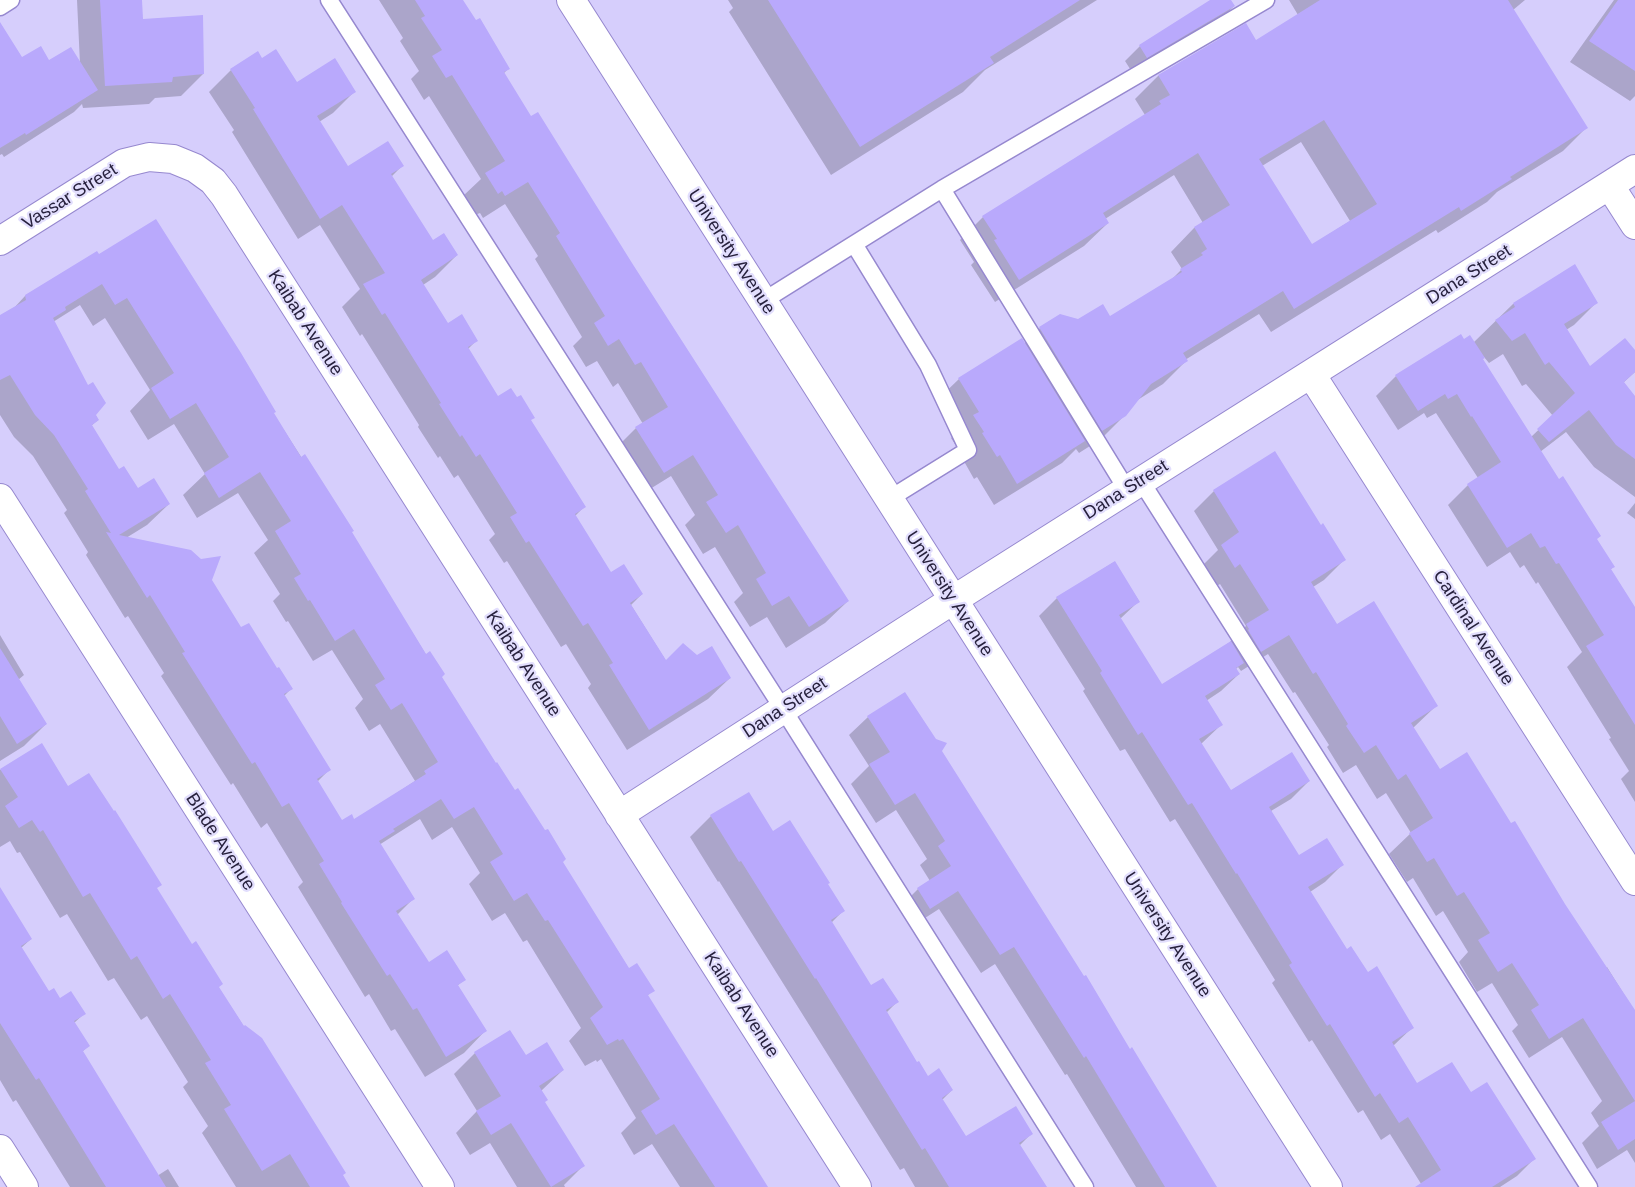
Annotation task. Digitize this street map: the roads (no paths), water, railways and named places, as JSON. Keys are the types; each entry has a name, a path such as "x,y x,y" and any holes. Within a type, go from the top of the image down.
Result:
{"street":[{"name":"University Avenue","path":"571,0 1328,1187"},
{"name":"Vassar Street","path":"0,241 124,163 149,157 173,159"},
{"name":"Kaibab Avenue","path":"173,159 195,168 213,181 224,194 857,1187"},
{"name":"Dana Street","path":"619,814 1134,485 1635,169"},
{"path":"1610,186 1635,225"},
{"name":"Cardinal Avenue","path":"1311,374 1635,881"},
{"name":"Blade Avenue","path":"0,498 440,1187"},
{"path":"0,1150 24,1187"}],"lane":[{"path":"0,7 11,0"},
{"path":"329,0 783,709 1085,1187"},
{"path":"763,301 942,189 1266,0"},
{"path":"942,189 1589,1187"},
{"path":"854,244 928,365 968,450 889,500"}]}
